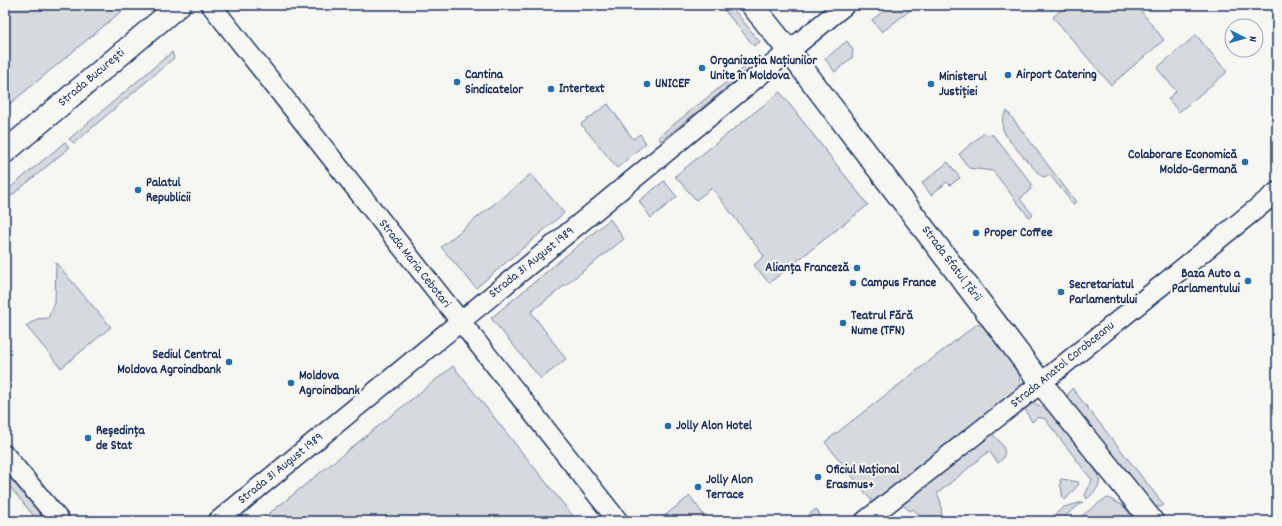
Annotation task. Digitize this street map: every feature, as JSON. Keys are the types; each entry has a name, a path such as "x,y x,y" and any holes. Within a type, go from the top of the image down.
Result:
{"main road":[{"name":"Strada București","path":"5,152 179,5"},
{"name":"Strada Sfatul Țării","path":"752,5 789,51 1041,383 1152,521"}],"street":[{"name":"Strada Maria Cebotari","path":"211,5 618,521"},
{"name":"Strada 31 August 1989","path":"218,521 846,5"},
{"name":"Strada Anatol Corobceanu","path":"865,521 1041,383 1277,192"},
{"path":"5,455 60,521"}],"shaded area":[{"path":"5,5 129,5 5,108"},
{"path":"720,5 730,5 760,42 754,46"},
{"path":"891,5 917,5 882,32 872,20"},
{"path":"1067,5 1136,5 1164,40 1111,85 1053,17"},
{"path":"1196,35 1227,72 1179,112 1168,99 1176,91 1157,68"},
{"path":"847,41 853,50 852,58 835,72 825,59"},
{"path":"172,52 174,58 74,143 69,139"},
{"path":"749,64 752,67 661,141 658,137"},
{"path":"780,92 868,205 769,283 754,265 764,256 712,188 696,200 675,176"},
{"path":"608,104 633,139 640,134 646,143 617,168 581,124"},
{"path":"1007,111 1076,202 1073,204 1050,175 1043,177 1038,173 1011,143 1002,127 1002,121"},
{"path":"983,134 993,135 1032,184 1031,189 1020,199 1033,215 1031,217 1028,216 993,171 969,168 959,154"},
{"path":"65,142 69,148 5,201 5,192"},
{"path":"948,162 960,178 950,185 947,182 931,195 922,183"},
{"path":"531,174 564,213 476,288 441,247"},
{"path":"664,181 677,197 651,218 639,201"},
{"path":"610,219 624,239 531,312 566,359 541,379 491,318"},
{"path":"56,263 111,327 61,368 26,326 37,319 48,318 55,303"},
{"path":"977,324 985,327 1019,372 1020,383 1018,390 875,505 825,442"},
{"path":"453,366 577,521 260,521"},
{"path":"1072,388 1164,505 1160,507 1150,506 1068,401 1067,396"},
{"path":"1031,403 1040,406 1049,412 1058,421 1076,442 1097,472 1099,476 1098,487 1087,499 1085,495 1092,480 1045,419 1038,417 1032,422 1023,406"},
{"path":"990,433 1001,443 1003,447 1004,455 1002,459 998,463 989,451 937,494 944,521 933,521 931,519 926,521 913,509 910,511 899,502"},
{"path":"5,472 46,521 38,521 5,481"},
{"path":"1062,479 1078,482 1079,484 1065,500 1063,499 1060,480"},
{"path":"690,496 708,521 658,521"},
{"path":"1108,498 1122,505 1137,521 1075,521 1103,500"},
{"path":"1083,502 1059,521 1047,521 1064,507"},
{"path":"816,509 824,521 801,521"}],"place":[{"name":"Organizația Națiunilor Unite în Moldova","path":"702,68"},
{"name":"Airport Catering","path":"1008,75"},
{"name":"Cantina Sindicatelor","path":"457,82"},
{"name":"UNICEF","path":"647,84"},
{"name":"Ministerul Justiției","path":"931,84"},
{"name":"Intertext","path":"551,89"},
{"name":"Colaborare Economică Moldo-Germană","path":"1245,162"},
{"name":"Palatul Republicii","path":"138,190"},
{"name":"Proper Coffee","path":"976,233"},
{"name":"Alianța Franceză","path":"857,268"},
{"name":"Baza Auto a Parlamentului","path":"1248,281"},
{"name":"Campus France","path":"853,283"},
{"name":"Secretariatul Parlamentului","path":"1061,292"},
{"name":"Teatrul Fără Nume (TFN)","path":"843,323"},
{"name":"Sediul Central Moldova Agroindbank","path":"229,362"},
{"name":"Moldova Agroindbank","path":"291,383"},
{"name":"Jolly Alon Hotel","path":"668,426"},
{"name":"Reședința de Stat","path":"88,438"},
{"name":"Oficiul Național Erasmus+","path":"818,477"},
{"name":"Jolly Alon Terrace","path":"698,487"}]}
